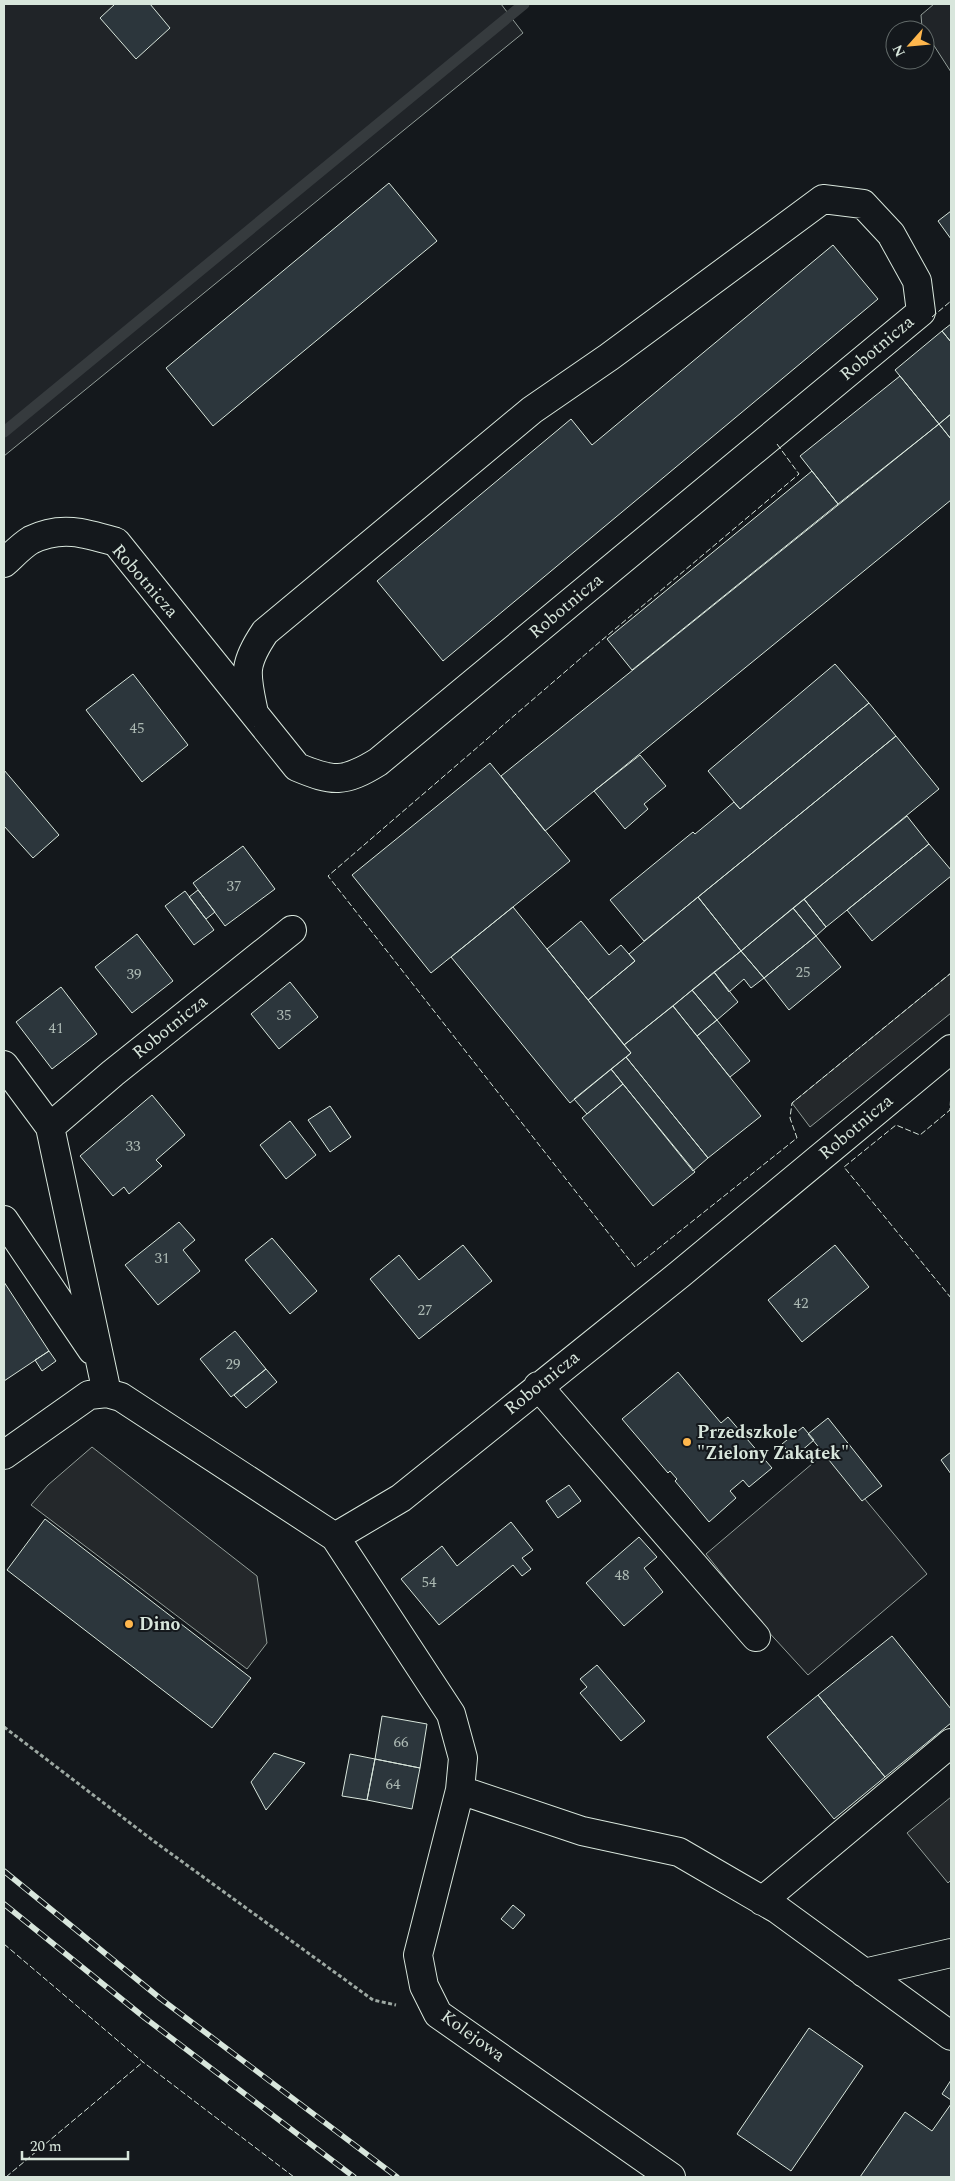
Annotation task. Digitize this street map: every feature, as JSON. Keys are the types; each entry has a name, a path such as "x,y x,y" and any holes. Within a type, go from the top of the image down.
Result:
{"street":[{"name":"Robotnicza","path":"4,563 30,541 52,532 82,531 116,542 297,767 325,779 356,776 378,762 921,312 917,281 891,234 863,204 823,199 609,357 532,410 265,632 252,652 246,676 254,713"},
{"name":"Robotnicza","path":"50,1127 113,1073 292,930"},
{"name":"Robotnicza","path":"335,1537 401,1498 538,1386 680,1274 951,1049"},
{"path":"4,1065 50,1127 107,1393"},
{"path":"4,1220 101,1364"},
{"path":"538,1386 756,1637"},
{"path":"5,1452 89,1394 107,1393 121,1397 335,1537"},
{"name":"Kolejowa","path":"335,1537 451,1714 463,1758 460,1790 418,1955 424,1986 438,2014 671,2177"},
{"path":"762,1901 951,1743"},
{"path":"460,1790 582,1831 679,1852 762,1901 951,2036"},
{"path":"864,1973 951,1953"}],"path":[{"path":"4,1727 154,1842 373,2000 438,2014"}],"shaded area":[{"path":"4,4 501,4 523,33 4,456"},
{"path":"934,4 951,4 951,72 935,47 935,20 921,20 921,15"},
{"path":"951,973 951,1013 810,1127 792,1103"},
{"path":"92,1447 257,1576 267,1643 247,1669 31,1505 48,1485"},
{"path":"826,1452 927,1574 808,1675 764,1627 706,1554"},
{"path":"951,1797 951,1880 948,1883 907,1833"}],"building":[{"path":"115,4 150,4 170,28 136,59 100,18"},
{"path":"389,183 437,241 213,426 166,368"},
{"path":"951,211 951,239 938,221"},
{"path":"833,245 878,299 443,661 377,581 571,419 592,445"},
{"path":"951,324 951,342 942,331"},
{"path":"942,331 951,342 951,414 939,424 895,370"},
{"path":"900,376 939,424 838,504 800,456"},
{"path":"951,414 951,439 939,424"},
{"path":"939,424 951,439 951,500 545,831 501,776"},
{"path":"812,471 838,504 632,670 607,639"},
{"path":"835,664 869,703 740,809 708,771"},
{"path":"133,674 188,745 142,782 86,710"},
{"path":"869,703 896,736 644,941 610,900 693,832 695,834 734,802 740,809"},
{"path":"896,736 939,789 741,951 698,897"},
{"path":"640,755 666,786 644,804 648,809 625,829 594,791"},
{"path":"490,763 570,861 431,973 352,875"},
{"path":"4,770 59,835 33,858 4,826"},
{"path":"907,816 929,844 826,927 804,899"},
{"path":"929,844 951,870 951,876 872,941 847,910"},
{"path":"243,846 275,889 225,926 193,883"},
{"path":"198,890 215,912 206,919 189,897"},
{"path":"185,891 214,930 194,945 165,906"},
{"path":"698,897 741,951 624,1045 588,1000 635,961 629,954"},
{"path":"804,899 826,927 816,936 793,908"},
{"path":"513,907 631,1053 570,1103 451,957"},
{"path":"793,908 816,936 764,978 741,951"},
{"path":"581,921 609,955 621,945 635,961 588,1000 547,949"},
{"path":"137,934 173,981 132,1013 95,967"},
{"path":"816,936 841,967 789,1010 764,978"},
{"path":"741,951 764,978 751,988 744,979 729,992 714,972"},
{"path":"714,972 738,1002 717,1020 692,990"},
{"path":"290,982 318,1017 279,1049 251,1014"},
{"path":"61,987 97,1034 52,1069 16,1022"},
{"path":"692,990 717,1020 697,1036 673,1006"},
{"path":"673,1006 761,1116 708,1158 626,1057 631,1053 624,1045"},
{"path":"717,1020 750,1061 730,1077 697,1036"},
{"path":"626,1057 708,1158 693,1171 611,1069"},
{"path":"611,1069 623,1084 587,1114 574,1099"},
{"path":"623,1084 695,1172 653,1206 582,1118"},
{"path":"152,1095 185,1135 156,1160 162,1166 129,1194 124,1187 113,1196 80,1156"},
{"path":"330,1106 351,1137 330,1152 308,1120"},
{"path":"290,1121 316,1155 286,1179 260,1145"},
{"path":"179,1222 195,1240 183,1250 200,1271 158,1305 125,1265"},
{"path":"272,1238 317,1291 290,1314 245,1260"},
{"path":"463,1245 492,1281 419,1339 370,1279 399,1255 419,1280"},
{"path":"835,1245 869,1287 802,1342 768,1300"},
{"path":"4,1282 49,1351 4,1381"},
{"path":"235,1331 266,1369 231,1397 200,1359"},
{"path":"49,1351 56,1361 42,1371 35,1360"},
{"path":"266,1369 277,1382 246,1408 234,1395"},
{"path":"678,1372 721,1423 728,1417 772,1468 749,1487 743,1480 730,1491 736,1498 709,1522 675,1481 677,1479 670,1471 668,1473 622,1419"},
{"path":"828,1418 882,1486 862,1501 808,1434"},
{"path":"803,1427 814,1440 793,1458 782,1444"},
{"path":"951,1452 951,1474 941,1460"},
{"path":"569,1485 581,1501 558,1518 546,1501"},
{"name":"Dino","path":"45,1519 251,1678 212,1728 7,1570"},
{"path":"511,1522 533,1550 522,1558 531,1569 522,1576 513,1565 439,1625 401,1579 442,1546 457,1566"},
{"path":"639,1537 657,1557 644,1568 663,1592 624,1626 586,1583"},
{"path":"892,1636 951,1709 951,1723 885,1777 818,1695"},
{"path":"597,1665 645,1721 621,1741 580,1693 587,1687 580,1679"},
{"path":"818,1695 885,1777 834,1819 767,1737"},
{"path":"382,1716 427,1724 420,1768 375,1759"},
{"path":"274,1753 305,1763 266,1810 251,1782"},
{"path":"350,1754 375,1759 367,1800 342,1796"},
{"path":"375,1759 420,1768 412,1809 367,1800"},
{"path":"513,1905 525,1915 513,1929 501,1919"},
{"path":"809,2028 863,2066 791,2171 737,2134"},
{"path":"951,2080 951,2100 942,2094"},
{"path":"951,2104 951,2177 860,2177 905,2112 932,2131"}],"waterway":[{"path":"4,432 524,4"}],"railway":[{"path":"4,1871 161,1999 397,2177"},
{"path":"4,1904 145,2018 354,2177"}],"fence":[{"path":"932,317 951,301"},
{"path":"777,444 799,474 602,640 328,876 635,1267 797,1138 790,1118 792,1103 951,973"},
{"path":"951,1091 950,1110 920,1135 896,1125 844,1167 951,1298"},
{"path":"4,1944 143,2062 294,2177"},
{"path":"6,2177 143,2062"}],"place":[{"name":"Przedszkole \"Zielony Zakątek\"","path":"687,1442"},
{"name":"Dino","path":"129,1624"}]}
